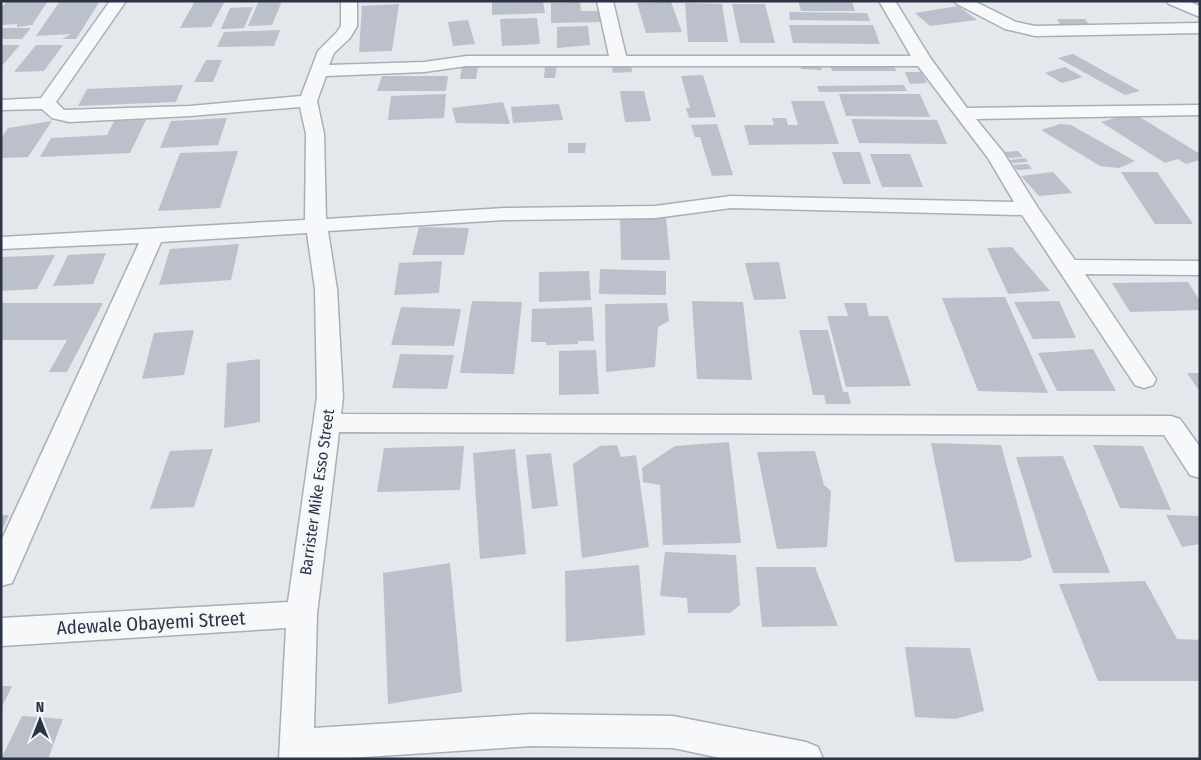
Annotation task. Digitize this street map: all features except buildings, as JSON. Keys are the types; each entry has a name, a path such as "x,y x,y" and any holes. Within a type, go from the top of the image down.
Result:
{"street":[{"path":"46,103 118,1"},
{"path":"1,105 46,103 58,114 69,116 190,111 308,101 326,51 344,35 349,26 349,1"},
{"path":"605,1 618,60"},
{"path":"887,1 923,61 996,156 1028,209 1069,266 1144,379"},
{"path":"962,1 1010,26 1035,31 1200,28"},
{"path":"1174,1 1200,12"},
{"path":"320,71 424,67 467,61 923,61"},
{"name":"Barrister Mike Esso Street","path":"297,752 302,614 330,397 326,289 316,225 315,134 308,101"},
{"path":"962,114 1200,110"},
{"path":"1,243 153,236 504,214 655,212 731,202 1028,209"},
{"path":"1,574 153,236"},
{"path":"1069,266 1200,268"},
{"path":"328,423 1171,426 1200,468"},
{"name":"Adewale Obayemi Street","path":"1,632 302,614"},
{"path":"297,752 532,730 673,732 806,759"}]}
